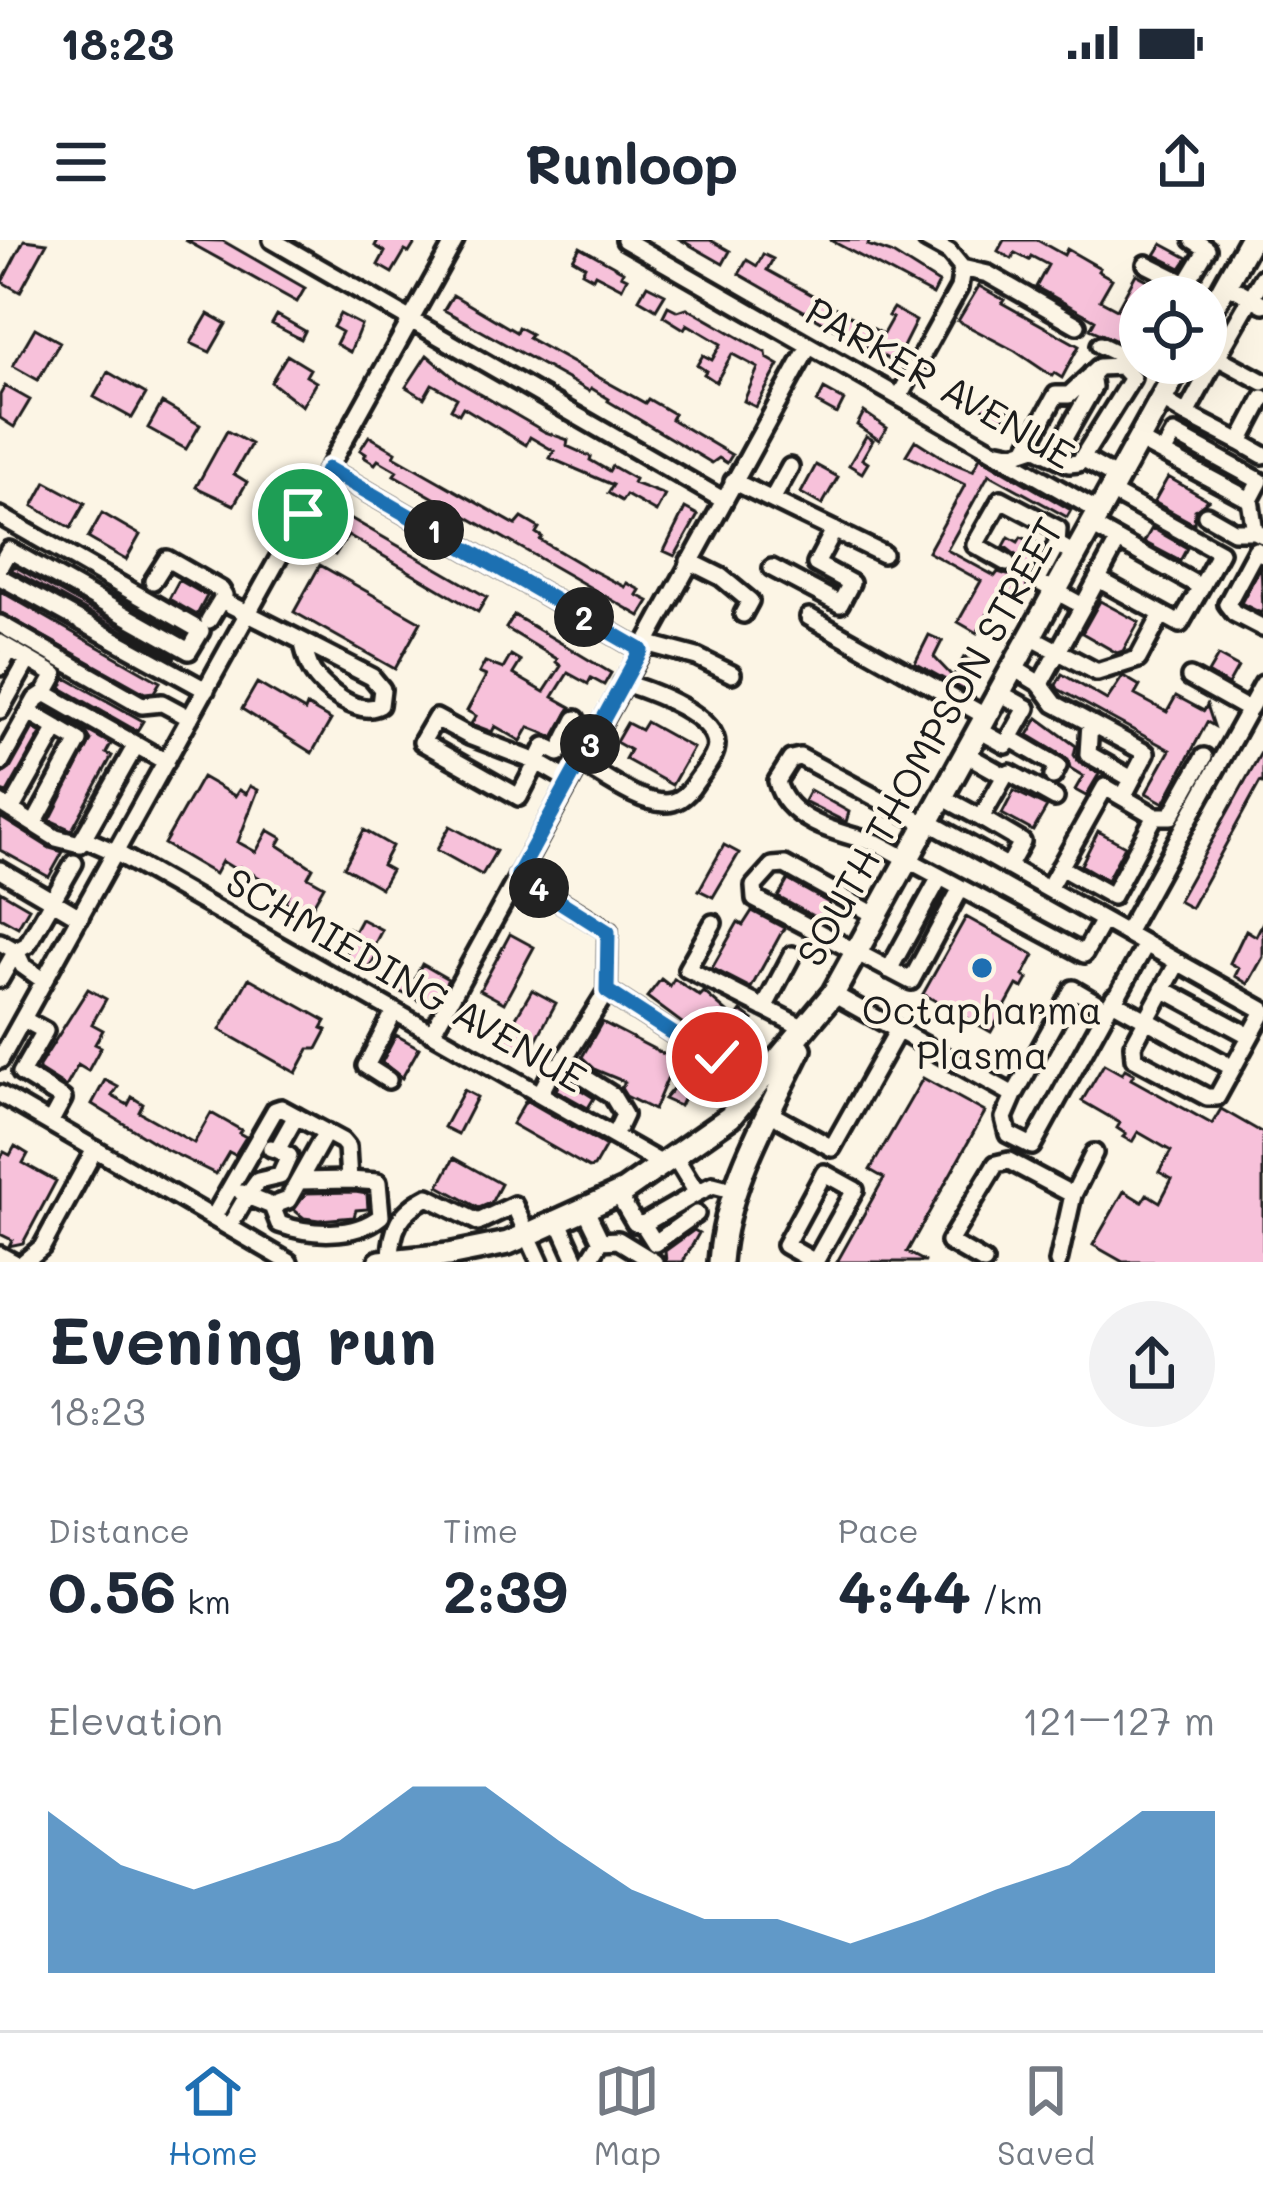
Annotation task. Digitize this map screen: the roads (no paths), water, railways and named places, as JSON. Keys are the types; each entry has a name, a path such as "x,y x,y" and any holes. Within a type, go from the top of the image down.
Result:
{"highway":[{"path":"1227,281 1250,240"},
{"name":"SOUTH THOMPSON STREET","path":"380,1262 458,1257 559,1222 618,1194 730,1117 833,994 1048,601 1066,549 1103,502 1166,384"},
{"path":"720,1262 726,1224 749,1154 810,1026"},
{"path":"730,1117 749,1154"}],"street":[{"path":"272,240 723,500"},
{"path":"0,1060 455,240"},
{"name":"PARKER AVENUE","path":"625,240 991,450 1103,502"},
{"path":"927,240 949,252 962,268 988,274 1078,325"},
{"path":"1191,276 1207,249 1193,240"},
{"path":"1146,264 1164,276"},
{"path":"899,397 959,288 962,268"},
{"path":"1227,336 1257,301 1263,277"},
{"path":"1227,287 1257,301"},
{"path":"1100,345 1119,354"},
{"path":"432,1034 809,346"},
{"path":"1227,362 1263,382"},
{"path":"991,450 1014,454 1027,448 1079,464 1132,378 1113,365 1090,374 1069,395 1056,394 1027,448"},
{"path":"1052,453 1093,387 1090,374"},
{"path":"1186,414 1199,384"},
{"path":"1240,442 1263,398"},
{"path":"1161,399 1263,455"},
{"path":"1138,440 1250,500 1259,533 1234,531 1206,515"},
{"path":"1082,458 1118,541 1202,587"},
{"path":"773,498 790,467"},
{"path":"328,469 643,646 697,657 732,674"},
{"path":"734,481 883,554"},
{"path":"1006,563 975,545 1001,499 1058,530 1066,549"},
{"path":"1098,579 1180,624 1220,552 1145,512 1103,502"},
{"path":"0,516 21,528 201,631 189,651 5,551 21,528"},
{"path":"772,568 840,604 851,584 816,564 835,530"},
{"path":"1040,684 1118,541"},
{"path":"1263,554 1256,550 1227,604 1234,613 1263,628"},
{"path":"153,581 166,560 221,590 221,600 209,620"},
{"path":"689,561 721,577 750,601 743,614"},
{"path":"0,577 206,690"},
{"path":"221,600 302,641 372,677 382,689 380,705 370,710 357,708 332,689 312,672 302,641"},
{"path":"1048,601 1083,606"},
{"path":"1048,601 1071,627"},
{"path":"1029,636 1097,672 1138,658 1162,614"},
{"path":"809,617 981,723 1006,745 1027,708"},
{"path":"0,624 142,705 162,703 190,718"},
{"path":"0,667 5,646 55,675 0,763"},
{"path":"0,710 28,660"},
{"path":"1012,667 1040,684 1055,704 1146,753 1126,776 1123,797"},
{"path":"162,703 177,674"},
{"path":"1190,677 1249,710"},
{"path":"580,763 644,798 669,803 687,795 716,749 715,736 695,716 658,693 623,683"},
{"path":"1126,933 1263,684"},
{"path":"998,692 1027,708 1055,704"},
{"path":"46,693 166,762"},
{"path":"29,712 80,741 34,824"},
{"path":"570,781 537,762 436,718 422,742 519,797 537,762 545,746 559,753 576,719"},
{"path":"1090,723 1088,754 1126,776"},
{"path":"5,806 57,728"},
{"path":"454,760 469,736"},
{"path":"1010,738 1058,766 1053,776"},
{"path":"83,838 136,745"},
{"path":"491,781 507,752"},
{"path":"964,753 1005,776"},
{"path":"1103,920 1084,954 877,843 839,835 784,800 777,781 791,759 800,757 1008,866 1178,962 1263,1012 1217,1097 1134,1058 1133,1045 1178,962"},
{"path":"1048,889 1105,787 1155,816 1171,815 1204,758"},
{"path":"981,818 1010,773 1055,798"},
{"path":"940,796 1022,842 1008,866"},
{"name":"SCHMIEDING AVENUE","path":"5,806 56,838 80,844 83,838 116,853 614,1136 670,1161"},
{"path":"1060,867 1112,896 1155,816"},
{"path":"0,979 16,951 27,945 74,863"},
{"path":"875,915 785,865 772,866 754,886 755,898 910,981 961,888"},
{"path":"0,870 80,916"},
{"path":"518,875 608,932 607,991 540,1094"},
{"path":"889,970 940,877"},
{"path":"713,923 687,969 810,1026"},
{"path":"0,942 16,951 23,966 44,981"},
{"path":"1146,944 1111,1003 1032,1146 1007,1135 1004,1118 1014,1095 1073,989 1111,1003 1114,1002 1233,1068"},
{"path":"764,1007 793,955"},
{"path":"1163,988 1250,1036"},
{"path":"607,991 717,1057 746,1098"},
{"path":"833,994 1014,1095"},
{"path":"388,1080 366,1066 394,1012"},
{"path":"23,1019 45,1030 21,1073 63,1099 50,1123"},
{"path":"769,1113 832,1148 898,1030"},
{"path":"562,1063 612,1095 624,1115 614,1136"},
{"path":"0,1094 289,1262"},
{"path":"213,1217 275,1110 281,1108 346,1148 349,1180"},
{"path":"277,1150 296,1116"},
{"path":"231,1187 272,1206 288,1200 326,1132"},
{"path":"229,1227 258,1181 280,1176 289,1156 257,1141"},
{"path":"24,1262 42,1247 95,1149"},
{"path":"1058,1262 1073,1195 1094,1153"},
{"path":"670,1161 697,1193 696,1214"},
{"path":"984,1262 949,1242 997,1163 1009,1161 1073,1195"},
{"path":"824,1173 855,1190 815,1262 785,1245 824,1173"},
{"path":"272,1206 278,1224 304,1233 367,1227 381,1216 378,1182 299,1181"},
{"path":"618,1194 635,1223 643,1224 713,1184 736,1191"},
{"path":"391,1261 393,1231 399,1220 428,1197 478,1222 514,1205 540,1262"},
{"path":"586,1210 601,1241"},
{"path":"696,1214 726,1224"},
{"path":"643,1224 655,1243 696,1214"},
{"path":"559,1222 577,1262"},
{"path":"601,1241 618,1240 649,1262"},
{"path":"588,1262 601,1241"},
{"path":"0,1255 13,1262"}],"place":[{"name":"Octapharma Plasma","path":"982,968"}]}
